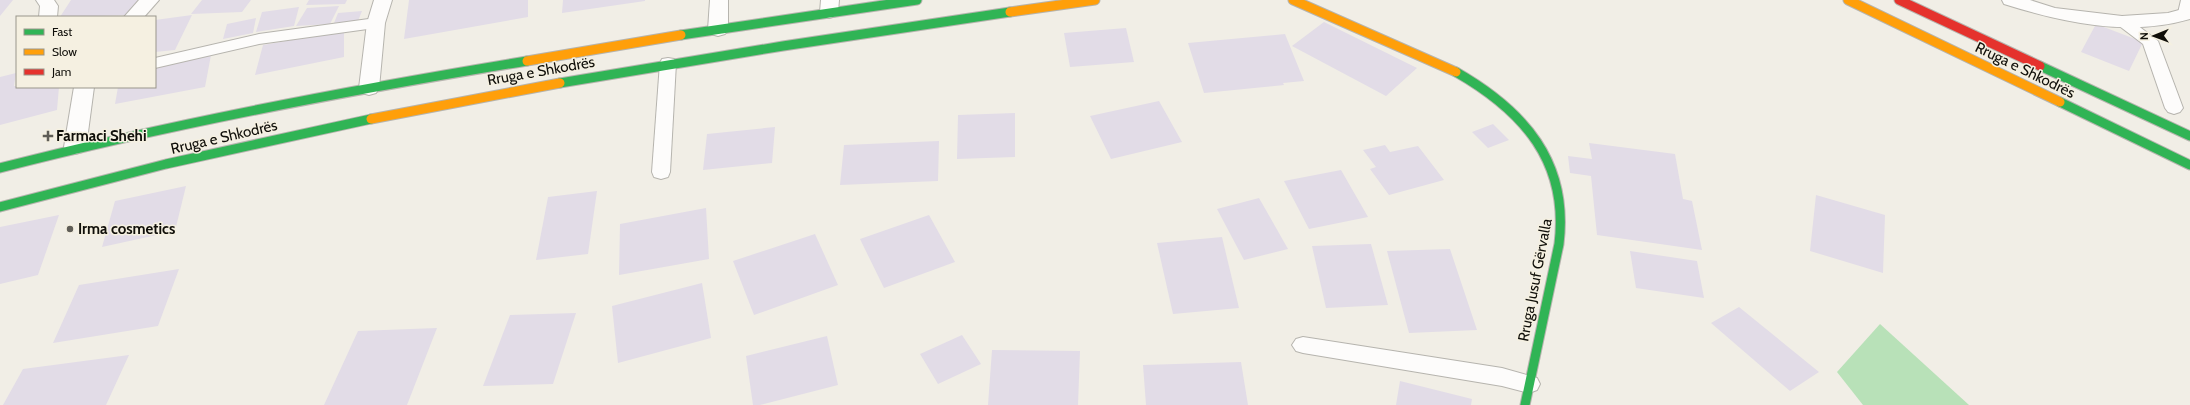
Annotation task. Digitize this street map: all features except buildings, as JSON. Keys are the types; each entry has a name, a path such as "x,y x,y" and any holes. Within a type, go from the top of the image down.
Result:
{"main road":[{"name":"Rruga e Shkodrës","path":"0,168 75,147 369,88 718,30 830,6 917,0"},
{"name":"Rruga e Shkodrës","path":"0,208 132,172 315,131 511,91 668,63 828,38 1095,0"},
{"name":"Rruga Jusuf Gërvalla","path":"1293,0 1448,66 1511,108 1529,127 1544,149 1559,192 1562,221 1560,238 1525,405"},
{"name":"Rruga Jusuf Gërvalla","path":"1306,0 1314,9"},
{"name":"Rruga e Shkodrës","path":"1848,0 2190,165"},
{"name":"Rruga e Shkodrës","path":"1901,1 2190,136"}],"street":[{"path":"46,0 49,6 48,16"},
{"path":"134,16 150,0"},
{"path":"369,88 376,23 383,0"},
{"path":"718,30 719,0"},
{"path":"2011,0 2053,13 2122,22 2169,19 2188,9"},
{"path":"75,147 84,88"}],"lane":[{"path":"2122,22 2150,41 2174,108"},
{"path":"156,62 259,40 376,23"},
{"path":"661,172 668,63"},
{"path":"1303,345 1502,376 1529,384"}],"green space":[{"path":"1880,324 1969,405 1863,405 1837,372"}],"traffic: fast":[{"path":"681,35 917,0"},
{"path":"560,83 783,46 1010,12"},
{"path":"0,168 65,151 196,121 394,83 527,61"},
{"path":"2040,66 2190,136"},
{"path":"1456,72 1491,94 1521,121 1545,154 1559,193 1561,205 1559,244 1525,405"},
{"path":"2060,102 2190,165"},
{"path":"0,207 166,164 371,119"}],"traffic: slow":[{"path":"1010,12 1095,0"},
{"path":"1293,0 1456,72"},
{"path":"1848,0 2060,102"},
{"path":"527,61 681,35"},
{"path":"371,119 560,83"}],"traffic: jam":[{"path":"1899,0 2040,66"}],"place":[{"name":"Farmaci Shehi","path":"48,136"},
{"name":"Irma cosmetics","path":"70,229"}]}
